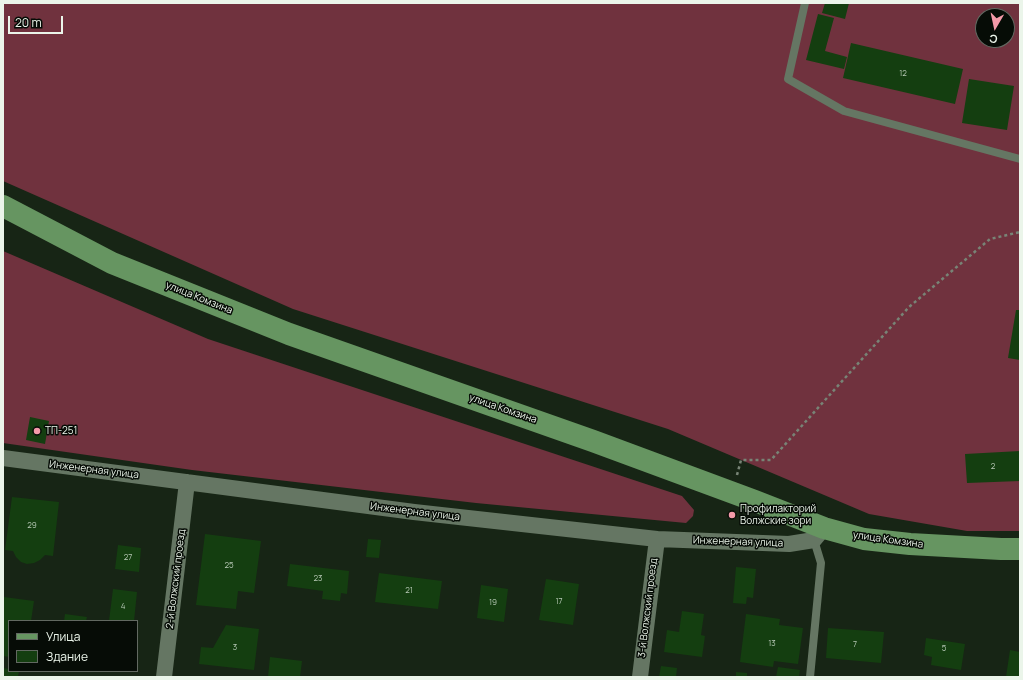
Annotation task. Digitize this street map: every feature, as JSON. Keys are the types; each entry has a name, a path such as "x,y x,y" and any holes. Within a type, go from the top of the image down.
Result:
{"main road":[{"name":"улица Комзина","path":"3,206 112,263 289,334 733,492 819,534 910,544 1001,550 1020,549"}],"street":[{"name":"Инженерная улица","path":"3,458 414,512 657,539 788,544 819,534"},
{"name":"2-й Волжский проезд","path":"164,677 187,482"},
{"name":"3-й Волжский проезд","path":"640,677 657,539"}],"lane":[{"path":"805,3 788,79 844,111 1020,159"},
{"path":"810,677 821,563 819,534"}],"path":[{"path":"733,492 741,460 770,460 909,307 990,239 1020,232"}],"shaded area":[{"path":"3,3 1020,3 1020,531 967,531 869,514 668,429 293,309 3,181"},
{"path":"3,251 208,339 682,496 694,510 693,516 686,523 476,503 192,470 3,443"}],"building":[{"path":"825,3 849,3 845,19 822,13"},
{"path":"818,14 834,18 825,51 847,57 844,69 806,60"},
{"path":"851,43 963,69 955,104 843,78"},
{"path":"969,79 1014,86 1007,130 962,123"},
{"path":"1016,310 1020,310 1020,360 1008,358"},
{"name":"ТП-251","path":"30,417 49,421 45,444 26,440"},
{"path":"1020,451 1020,481 967,483 965,454"},
{"path":"12,497 59,502 53,556 45,555 34,563 27,564 21,562 13,551 5,550"},
{"path":"205,534 261,541 254,593 238,591 236,609 196,605"},
{"path":"368,539 381,540 379,558 366,557"},
{"path":"118,545 141,548 139,572 115,569"},
{"path":"290,564 349,571 347,594 341,593 340,601 322,599 323,591 287,586"},
{"path":"736,567 756,569 753,598 747,597 746,604 733,603"},
{"path":"379,573 442,581 438,609 375,602"},
{"path":"546,579 579,584 573,625 539,620"},
{"path":"481,585 508,589 504,622 477,618"},
{"path":"113,589 137,592 134,620 109,620"},
{"path":"4,597 34,601 31,620 8,620 8,657 3,656"},
{"path":"682,611 704,614 701,635 705,636 702,657 664,652 667,630 679,632"},
{"path":"65,614 87,617 86,620 64,620"},
{"path":"746,614 780,619 779,625 803,628 798,664 774,661 773,667 740,662"},
{"path":"226,625 259,629 254,670 199,664 201,647 213,648"},
{"path":"828,628 884,632 881,663 826,658"},
{"path":"926,638 965,644 961,670 931,665 932,657 924,655"},
{"path":"1010,650 1020,652 1020,677 1006,677"},
{"path":"270,657 302,661 300,677 268,677"},
{"path":"661,666 677,668 676,677 659,677"},
{"path":"778,667 800,670 799,677 776,677"},
{"path":"3,668 8,669 8,672 19,672 18,677 3,677"},
{"path":"736,672 747,673 747,677 736,677"}],"place":[{"name":"ТП-251","path":"37,431"},
{"name":"Профилакторий Волжские зори","path":"732,515"}]}
